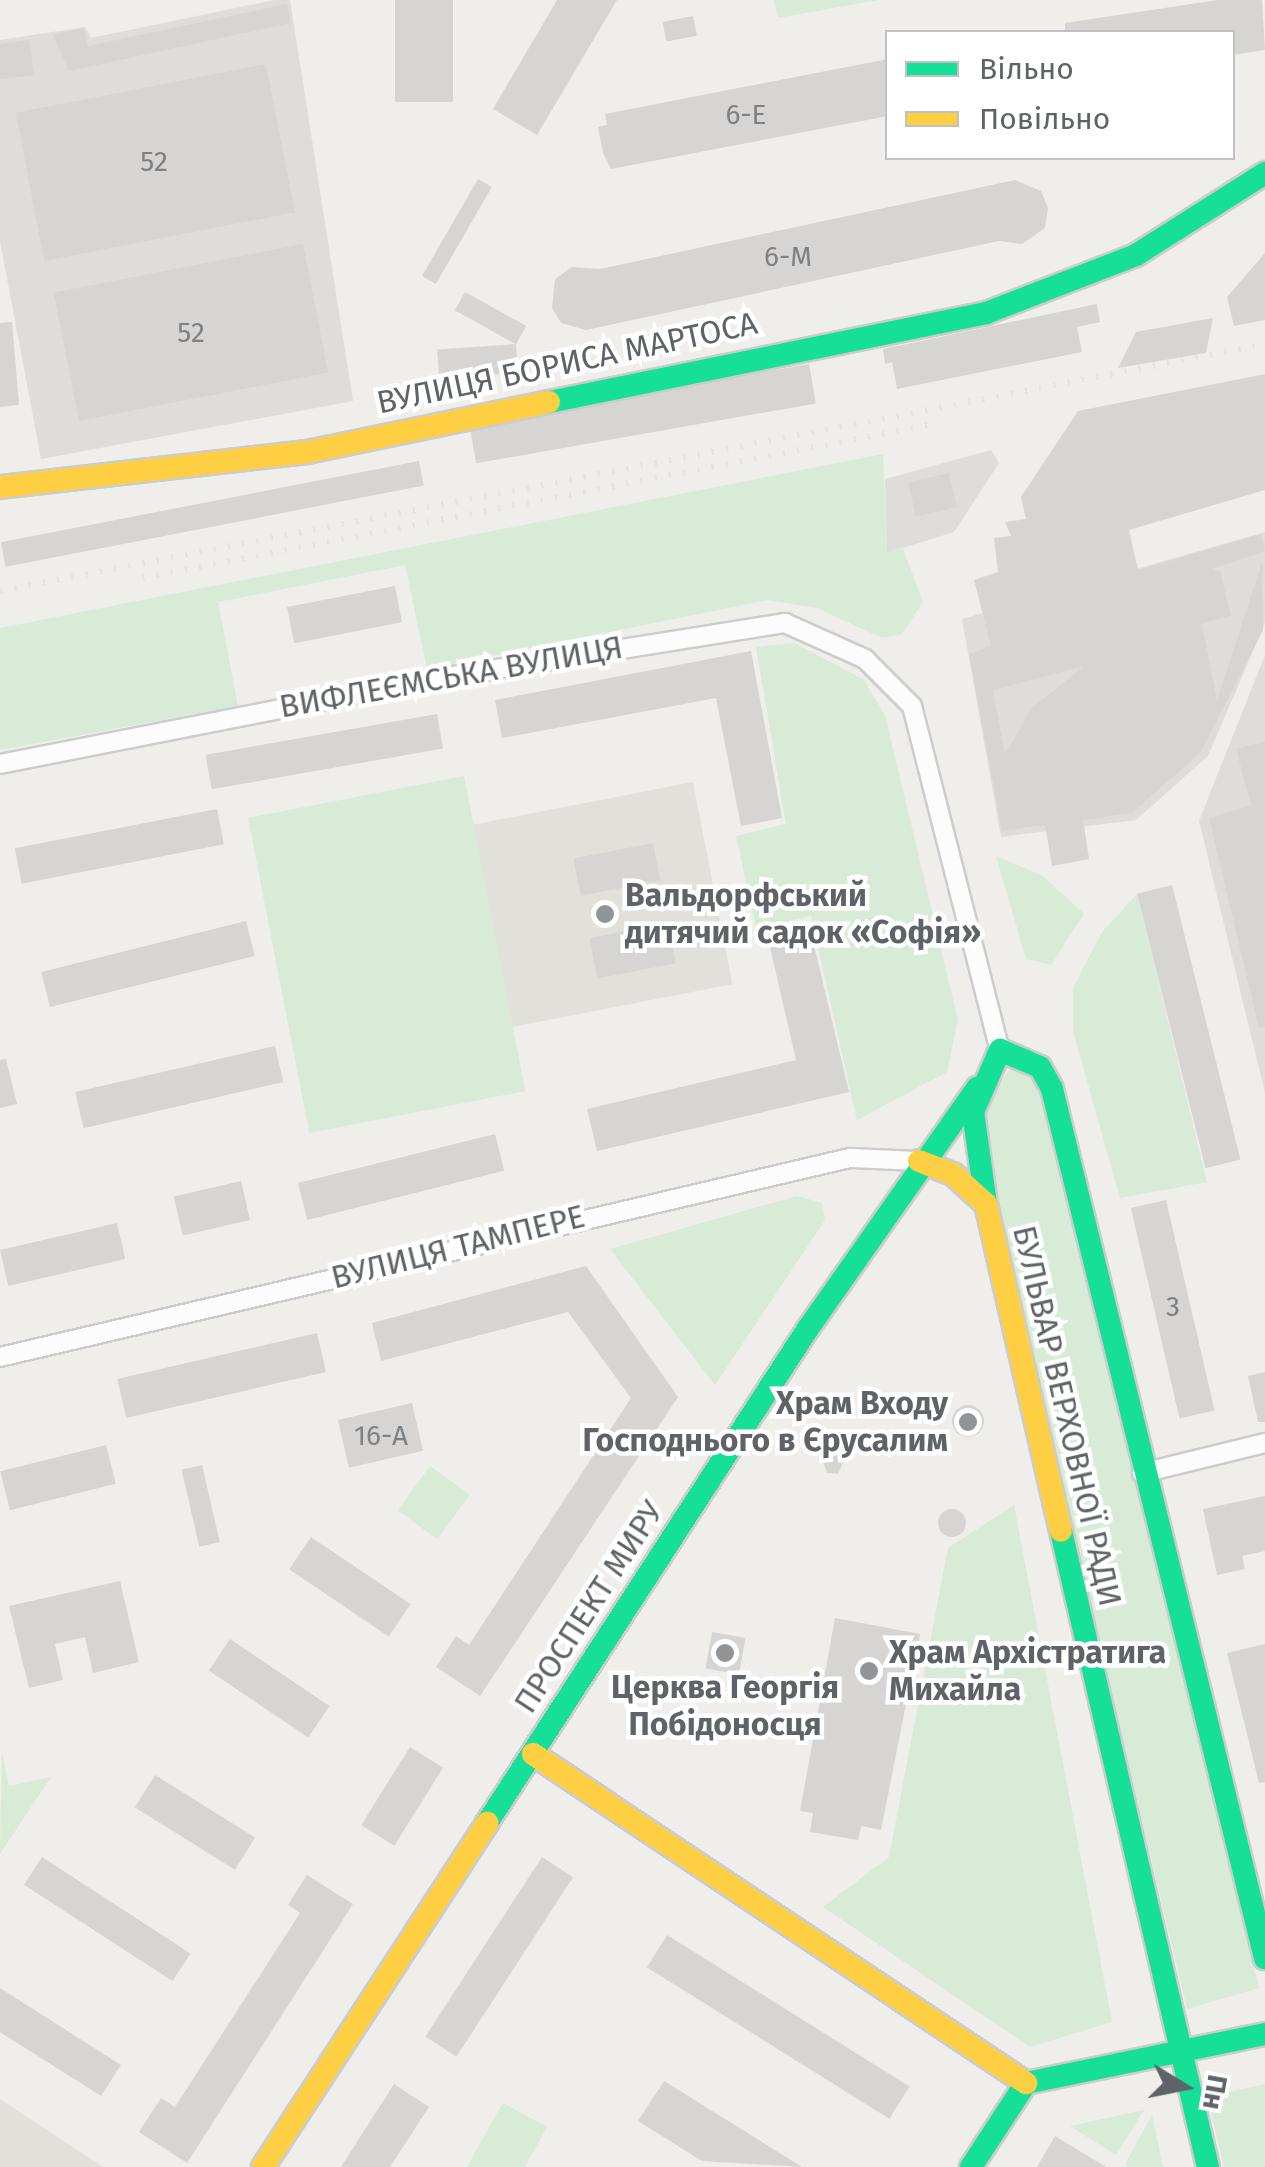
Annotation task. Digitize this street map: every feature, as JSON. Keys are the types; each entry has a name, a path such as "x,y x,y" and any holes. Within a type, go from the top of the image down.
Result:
{"main road":[{"name":"ВУЛИЦЯ БОРИСА МАРТОСА","path":"0,486 308,452 986,313 1136,255 1265,173"},
{"path":"976,1088 1000,1050"},
{"name":"БУЛЬВАР ВЕРХОВНОЇ РАДИ","path":"1000,1050 1030,1060 1048,1078 1142,1473 1265,1958"},
{"name":"БУЛЬВАР ВЕРХОВНОЇ РАДИ","path":"976,1088 974,1131 986,1204 1208,2167"},
{"name":"ПРОСПЕКТ МИРУ","path":"263,2167 919,1161 976,1088"},
{"name":"БУЛЬВАР ВЕРХОВНОЇ РАДИ","path":"919,1161 953,1174 986,1204"},
{"path":"533,1754 1026,2082 1181,2054 1265,2034"},
{"path":"972,2167 1026,2082"}],"street":[{"name":"ВИФЛЕЄМСЬКА ВУЛИЦЯ","path":"0,764 754,623 826,637 890,680 919,722 1000,1050"},
{"name":"ВУЛИЦЯ ТАМПЕРЕ","path":"0,1357 850,1158 919,1161"},
{"path":"1142,1473 1265,1443"}],"shaded area":[{"path":"274,0 290,0 353,401 41,459 0,241 0,40 85,27 91,38"},
{"path":"991,450 999,463 954,532 887,553 885,479"},
{"path":"1265,532 1265,623 1208,756 1136,820 1001,837 962,619"},
{"path":"1265,655 1265,1093 1199,821"},
{"name":"Вальдорфський дитячий садок «Софія»","path":"693,782 732,984 512,1027 473,825"},
{"path":"0,2099 103,2167 0,2167"}],"green space":[{"path":"774,0 878,0 778,18"},
{"path":"883,454 887,552 902,546 923,602 902,634 882,638 817,608 768,600 427,669 405,565 218,602 238,706 0,750 0,628"},
{"path":"794,643 863,679 885,715 958,1020 947,1072 857,1120 811,916 756,928 736,836 786,824 756,647"},
{"path":"464,776 525,1091 309,1133 248,818"},
{"path":"996,856 1043,876 1084,914 1051,965 1026,959"},
{"path":"1137,894 1207,1182 1120,1198 1073,1031 1073,988 1102,932"},
{"path":"1027,1068 1038,1082 1259,1988 1187,2009 982,1151 988,1096 1010,1069"},
{"path":"797,1196 822,1203 825,1220 715,1385 610,1249"},
{"path":"430,1466 470,1495 437,1539 398,1510"},
{"path":"1014,1505 1112,2022 1030,2047 823,1907 889,1857 948,1548"},
{"path":"2,1753 9,1786 51,1777 0,1854"},
{"path":"1265,2084 1265,2167 1224,2167 1207,2097"},
{"path":"503,2103 547,2127 525,2167 467,2167"},
{"path":"1144,2110 1116,2155 1070,2126"},
{"path":"1152,2115 1163,2167 1129,2167 1125,2164"}],"building":[{"path":"395,0 453,0 453,102 395,102"},
{"path":"557,0 617,0 537,135 493,109"},
{"path":"1218,0 1262,0 1265,50 1235,55 1235,30 1065,30 1065,23"},
{"path":"287,4 291,23 69,71 53,35 84,28 88,46"},
{"path":"693,16 697,36 666,42 663,22"},
{"path":"29,40 34,75 0,79 0,44"},
{"path":"885,60 885,117 611,169 598,127 607,125 605,114"},
{"path":"266,64 295,212 44,261 16,113"},
{"path":"478,179 492,187 436,284 422,276"},
{"path":"1015,180 1041,191 1048,208 1045,228 1022,244 999,241 586,330 561,323 552,308 555,279 572,267 600,269"},
{"path":"303,244 328,373 79,421 54,292"},
{"path":"1265,253 1265,320 1234,326 1227,297"},
{"path":"465,292 526,326 516,344 455,310"},
{"path":"1097,304 1100,322 1077,327 1082,352 897,389 892,362 885,364 883,349"},
{"path":"1213,318 1206,353 1118,368 1136,332"},
{"path":"12,322 19,405 0,407 0,323"},
{"path":"516,344 518,373 439,378 437,350"},
{"path":"809,364 816,403 476,463 469,424"},
{"path":"1265,374 1265,490 1129,530 1138,570 1261,534 1265,551 1212,569 1220,571 1231,616 1202,623 1217,700 1262,563 1263,630 1201,752 1132,813 1083,820 1089,859 1052,866 1045,825 1002,831 969,654 991,646 974,580 998,572 994,538 1011,536 1005,522 1026,519 1021,497 1078,411","holes":["1084,666 1032,708 1005,754 993,690"]},
{"path":"419,461 424,486 6,567 1,542"},
{"path":"949,473 957,507 916,517 908,482"},
{"path":"395,586 402,622 294,643 287,607"},
{"path":"751,651 782,818 741,826 716,698 502,738 495,700"},
{"path":"437,714 443,748 212,789 206,755"},
{"path":"1265,742 1265,1027 1259,1028 1209,818 1251,805 1236,749"},
{"path":"217,809 224,844 22,884 15,848"},
{"path":"653,843 660,880 581,896 573,858"},
{"path":"1172,885 1240,1160 1206,1168 1137,894"},
{"path":"246,921 255,956 50,1007 41,972"},
{"path":"668,923 676,963 597,979 589,938"},
{"path":"809,924 849,1092 597,1151 587,1109 796,1060 767,934"},
{"path":"275,1046 283,1082 84,1128 75,1092"},
{"path":"6,1059 17,1104 0,1108 0,1060"},
{"path":"495,1134 504,1171 307,1220 298,1183"},
{"path":"241,1181 250,1220 183,1235 174,1197"},
{"path":"1166,1200 1215,1410 1180,1419 1131,1208"},
{"path":"117,1223 125,1259 8,1286 0,1250"},
{"path":"586,1266 678,1397 480,1696 436,1667 456,1636 469,1645 631,1398 568,1312 381,1361 372,1323"},
{"path":"317,1333 326,1372 126,1418 117,1379"},
{"path":"1265,1372 1265,1422 1258,1422 1248,1376"},
{"path":"412,1403 423,1451 349,1468 338,1420"},
{"name":"Храм Входу Господнього в Єрусалим","path":"968,1405 980,1409 984,1421 980,1433 968,1437 956,1433 952,1421 956,1409"},
{"path":"832,1444 849,1450 838,1474 827,1473 822,1458"},
{"path":"106,1445 116,1484 10,1510 0,1471"},
{"path":"202,1465 220,1542 199,1547 182,1470"},
{"path":"1265,1496 1265,1551 1242,1556 1245,1569 1217,1575 1203,1509"},
{"path":"952,1509 962,1513 966,1523 962,1533 952,1537 942,1533 938,1523 942,1513"},
{"path":"311,1537 410,1604 389,1636 289,1569"},
{"path":"120,1581 139,1662 93,1673 85,1637 55,1644 63,1680 29,1688 9,1606"},
{"path":"835,1618 920,1634 881,1830 861,1826 858,1840 810,1832 813,1813 800,1811"},
{"name":"Церква Георгія Побідоносця","path":"712,1632 745,1638 739,1674 706,1668"},
{"path":"230,1639 329,1706 308,1738 209,1671"},
{"path":"1265,1644 1265,1782 1259,1783 1227,1653"},
{"path":"410,1747 443,1768 394,1846 361,1825"},
{"path":"155,1775 255,1838 235,1870 135,1807"},
{"path":"42,1857 190,1953 172,1981 24,1885"},
{"path":"542,1857 573,1877 456,2057 425,2036"},
{"path":"307,1875 353,1904 187,2163 139,2132 161,2098 175,2107 300,1913 288,1905"},
{"path":"667,1935 910,2087 889,2119 647,1967"},
{"path":"0,1988 121,2065 101,2096 0,2032"},
{"path":"664,2081 802,2167 702,2161 638,2121"},
{"path":"394,2084 429,2107 390,2167 341,2167"},
{"path":"1055,2136 1106,2167 1037,2167"}],"railway":[{"path":"0,591 1265,344"},
{"path":"142,578 933,424"}],"traffic: fast":[{"path":"549,402 986,313 1136,255 1265,173"},
{"path":"986,1204 973,1112 1000,1050 1040,1067 1052,1089 1265,1958"},
{"path":"487,1823 807,1330 977,1088"},
{"path":"1061,1531 1208,2167"},
{"path":"971,2167 1026,2083 1265,2034"}],"traffic: slow":[{"path":"0,487 307,452 549,402"},
{"path":"919,1161 953,1174 986,1204 1061,1531"},
{"path":"533,1754 1026,2083"},
{"path":"263,2167 487,1823"}],"place":[{"name":"Вальдорфський дитячий садок «Софія»","path":"605,914"},
{"name":"Храм Входу Господнього в Єрусалим","path":"968,1422"},
{"name":"Церква Георгія Побідоносця","path":"725,1653"},
{"name":"Храм Архістратига Михайла","path":"869,1671"}]}
